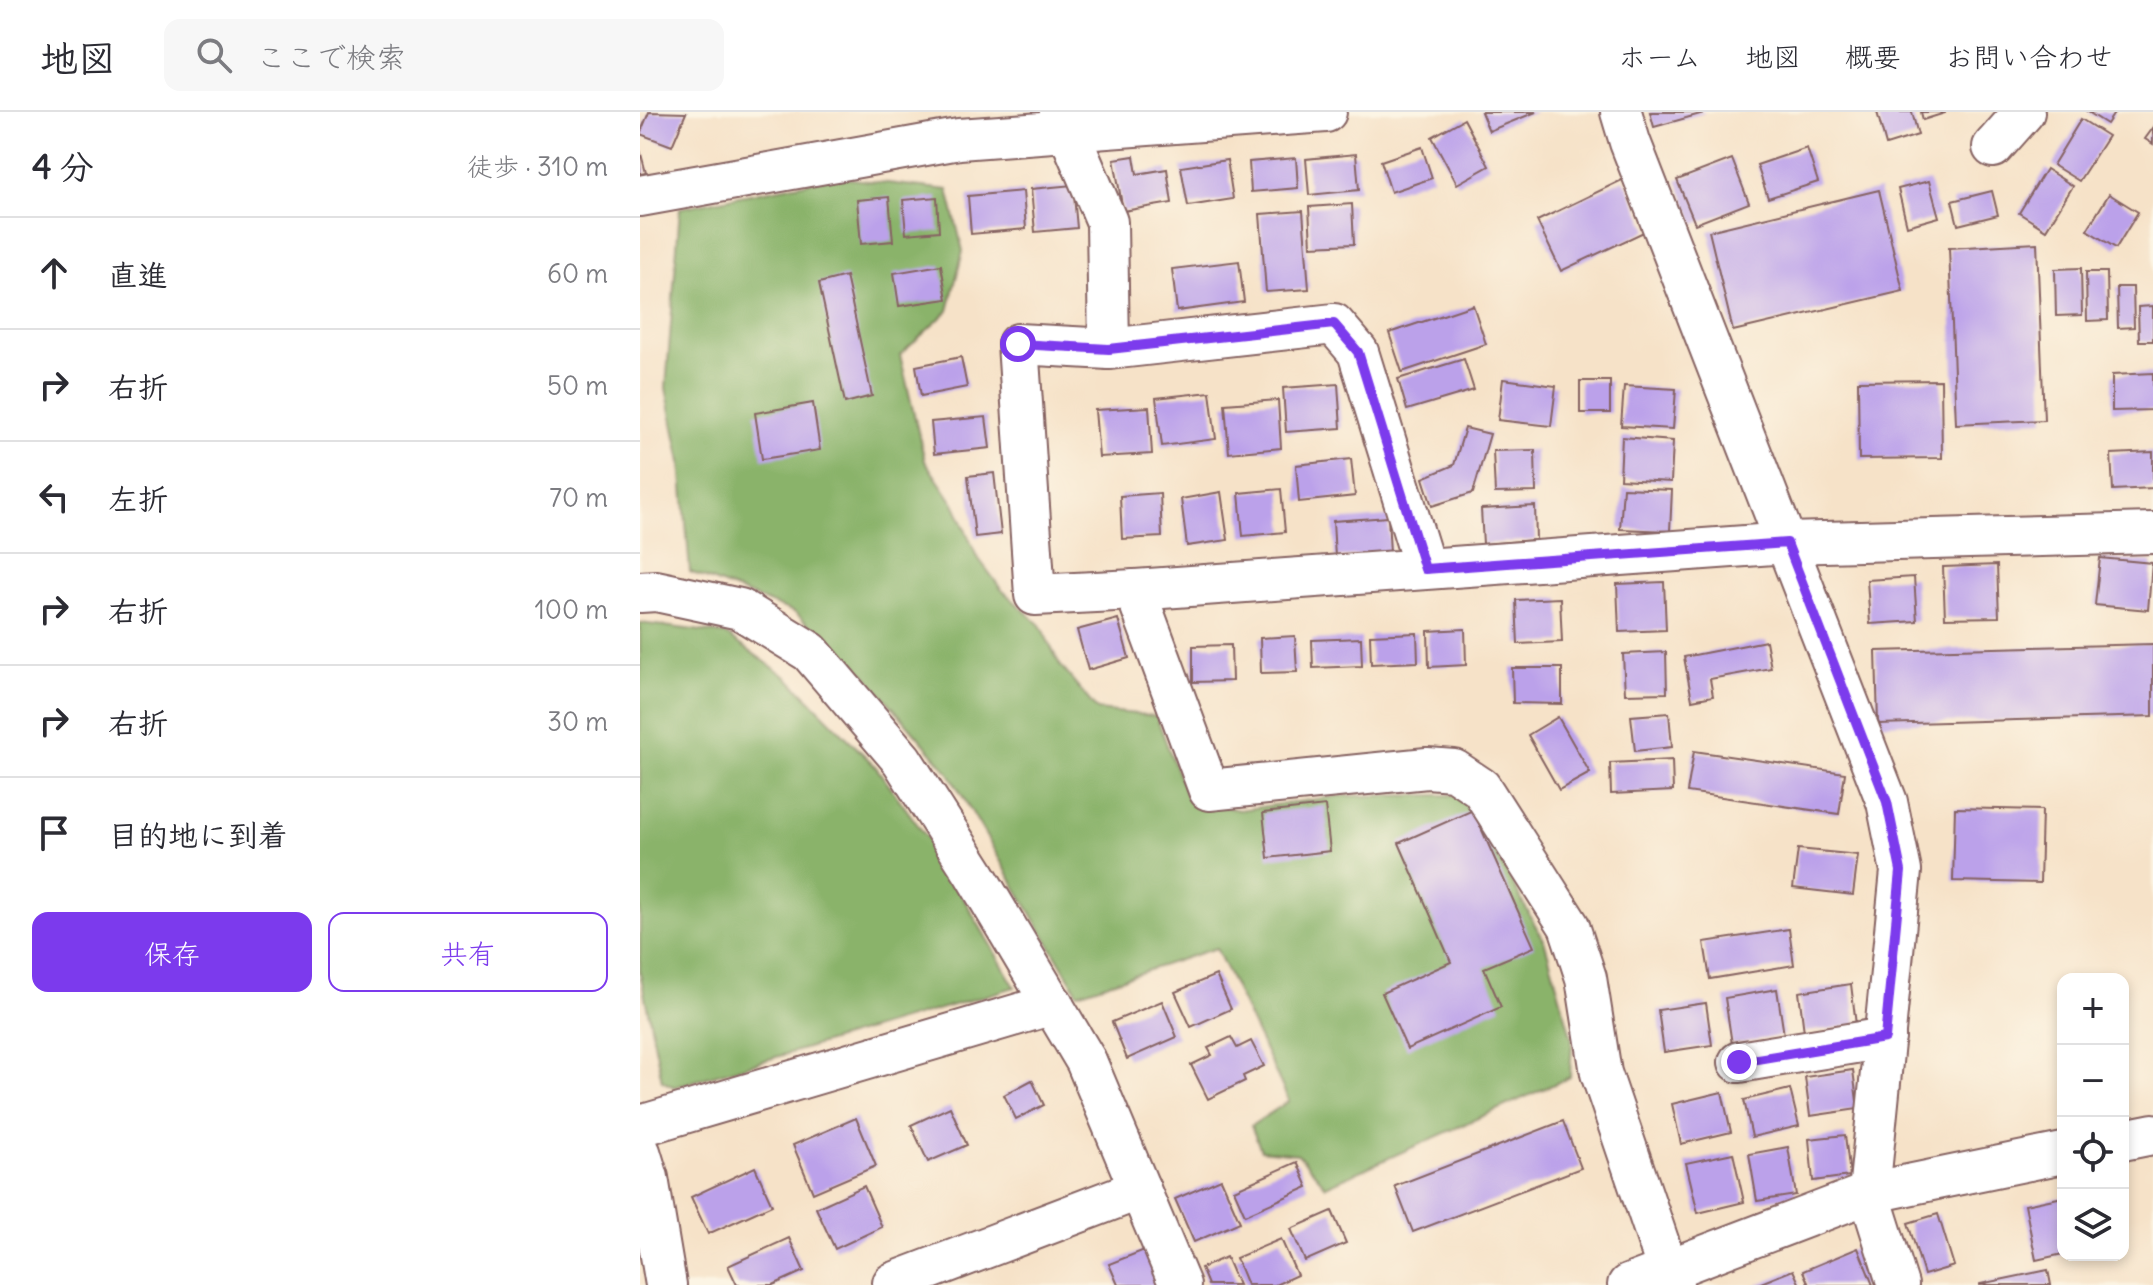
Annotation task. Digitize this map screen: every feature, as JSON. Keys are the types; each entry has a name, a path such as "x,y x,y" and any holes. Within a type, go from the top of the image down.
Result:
{"street":[{"path":"640,196 1064,121 1326,112"},
{"path":"1621,112 1887,802 1901,871 1869,1193 1898,1285"},
{"path":"1993,147 2024,112"},
{"path":"1064,121 1107,222 1109,349"},
{"path":"1425,569 1358,352 1334,324 1109,349 1018,344 1035,595 1135,590 1787,543 2153,533"},
{"path":"1135,590 1209,790 1427,768 1454,770 1481,788 1569,926 1586,978 1601,1073 1671,1277"},
{"path":"640,592 656,591 740,609 810,652 902,760 1086,1061 1180,1285"},
{"path":"640,1126 1053,1004"},
{"path":"1739,1062 1885,1038"},
{"path":"640,1152 648,1178 666,1285"},
{"path":"1628,1285 1671,1277 1869,1193 2057,1154"},
{"path":"893,1283 1140,1189"}],"green space":[{"path":"835,177 948,190 963,251 948,311 900,355 925,461 956,507 976,555 1002,590 1040,625 1060,665 1097,710 1156,716 1188,800 1239,810 1339,796 1464,795 1545,943 1572,1039 1570,1077 1326,1186 1298,1154 1261,1150 1251,1126 1289,1101 1216,948 1078,993 949,773 857,665 794,612 690,572 681,462 666,388 680,208"},
{"path":"640,623 725,634 787,677 875,766 933,846 1015,987 674,1087 662,1081 640,972"}],"building":[{"path":"649,112 686,113 672,146 640,134"},
{"path":"1481,112 1536,112 1489,131"},
{"path":"1650,112 1704,112 1704,113 1654,127"},
{"path":"1877,112 1912,112 1918,135 1886,145"},
{"path":"1921,112 1945,112 1945,113 1923,120"},
{"path":"2088,112 2115,112 2107,124"},
{"path":"1464,119 1489,166 1457,184 1432,137"},
{"path":"2081,119 2108,136 2079,181 2053,165"},
{"path":"2153,128 2153,144 2145,139"},
{"path":"1422,147 1432,178 1391,192 1381,161"},
{"path":"1807,148 1818,182 1768,198 1757,165"},
{"path":"640,150 646,173 640,174"},
{"path":"1356,154 1359,190 1309,195 1306,159"},
{"path":"1134,156 1137,174 1167,169 1172,203 1123,211 1114,159"},
{"path":"1296,158 1298,188 1251,192 1249,162"},
{"path":"1732,159 1749,203 1695,224 1677,180"},
{"path":"1227,160 1233,199 1188,206 1181,167"},
{"path":"2046,169 2073,186 2046,230 2019,213"},
{"path":"1624,179 1648,230 1561,271 1537,221"},
{"path":"1929,181 1939,217 1907,226 1898,189"},
{"path":"1073,185 1077,228 1035,232 1031,189"},
{"path":"1879,190 1903,291 1733,331 1709,231"},
{"path":"1023,191 1026,229 971,234 968,196"},
{"path":"1992,191 1998,215 1958,225 1952,201"},
{"path":"2109,194 2138,212 2116,248 2087,230"},
{"path":"889,197 893,241 861,244 857,200"},
{"path":"937,197 939,231 906,234 903,200"},
{"path":"1352,204 1354,244 1311,246 1309,207"},
{"path":"1303,211 1309,289 1266,292 1260,214"},
{"path":"2037,243 2044,420 1956,424 1949,248"},
{"path":"1239,261 1244,302 1177,311 1172,269"},
{"path":"941,265 947,299 899,306 894,273"},
{"path":"2081,268 2082,315 2056,316 2055,269"},
{"path":"2086,272 2107,272 2108,320 2087,321"},
{"path":"846,276 872,396 845,403 819,283"},
{"path":"2117,287 2133,287 2134,327 2118,328"},
{"path":"1473,305 1486,344 1402,372 1389,333"},
{"path":"2153,306 2153,341 2139,341 2138,307"},
{"path":"961,357 967,387 921,396 916,366"},
{"path":"1464,359 1474,390 1407,410 1398,379"},
{"path":"2153,373 2153,410 2112,411 2112,375"},
{"path":"1503,379 1556,386 1551,426 1498,420"},
{"path":"1941,380 1942,458 1859,459 1858,381"},
{"path":"1580,381 1610,381 1610,413 1580,413"},
{"path":"1338,384 1341,428 1286,432 1283,388"},
{"path":"1624,386 1676,389 1673,429 1621,426"},
{"path":"1210,392 1216,439 1162,446 1156,398"},
{"path":"1278,400 1281,448 1229,453 1225,404"},
{"path":"813,403 820,450 762,459 755,413"},
{"path":"1149,407 1152,454 1099,457 1095,410"},
{"path":"986,417 990,448 934,454 931,422"},
{"path":"1465,428 1490,434 1473,493 1432,506 1423,478 1454,465"},
{"path":"1622,437 1673,441 1671,482 1620,479"},
{"path":"1535,450 1536,492 1495,493 1493,451"},
{"path":"2153,452 2153,488 2113,490 2111,454"},
{"path":"1351,459 1355,496 1299,502 1296,465"},
{"path":"994,473 1001,534 975,537 968,476"},
{"path":"1623,488 1672,490 1670,531 1620,529"},
{"path":"1281,489 1285,532 1243,536 1239,493"},
{"path":"1221,492 1228,540 1187,546 1181,499"},
{"path":"1160,493 1162,537 1122,539 1120,496"},
{"path":"1535,506 1536,540 1483,544 1481,509"},
{"path":"1388,517 1390,553 1335,557 1333,521"},
{"path":"2100,558 2152,563 2148,610 2095,605"},
{"path":"1997,565 1999,617 1945,618 1943,567"},
{"path":"1914,577 1917,621 1870,624 1867,580"},
{"path":"1664,582 1666,630 1619,632 1617,584"},
{"path":"1560,598 1562,642 1518,644 1516,600"},
{"path":"1118,619 1129,658 1088,670 1077,630"},
{"path":"1465,629 1466,665 1429,667 1428,631"},
{"path":"1417,633 1418,662 1371,664 1370,635"},
{"path":"1295,636 1297,672 1261,673 1260,638"},
{"path":"1361,638 1362,666 1313,668 1312,640"},
{"path":"1766,641 1771,668 1710,679 1713,696 1692,700 1684,657"},
{"path":"2153,644 2153,716 1878,724 1876,651"},
{"path":"1231,645 1232,681 1193,682 1193,646"},
{"path":"1666,652 1667,693 1625,694 1623,654"},
{"path":"1512,668 1562,668 1562,704 1513,703"},
{"path":"1669,713 1672,747 1635,751 1631,716"},
{"path":"1558,717 1590,773 1559,790 1528,735"},
{"path":"1694,751 1845,773 1839,814 1687,792"},
{"path":"1672,760 1673,791 1611,794 1610,763"},
{"path":"1325,806 1330,851 1268,858 1263,813"},
{"path":"1955,808 2042,810 2040,883 1953,881"},
{"path":"1473,810 1534,947 1484,968 1501,1007 1407,1049 1382,993 1451,962 1399,843"},
{"path":"1798,849 1858,855 1853,895 1793,888"},
{"path":"1789,929 1794,965 1710,979 1704,942"},
{"path":"1216,975 1231,1009 1191,1027 1175,992"},
{"path":"1851,984 1856,1025 1804,1032 1799,992"},
{"path":"1777,989 1784,1035 1732,1044 1725,998"},
{"path":"1162,1001 1177,1037 1127,1059 1112,1022"},
{"path":"1706,1003 1712,1045 1664,1052 1658,1010"},
{"path":"1231,1037 1237,1048 1251,1041 1264,1066 1243,1076 1245,1081 1208,1099 1191,1065 1212,1055 1208,1048"},
{"path":"1853,1070 1858,1109 1810,1116 1805,1077"},
{"path":"1032,1080 1044,1105 1016,1119 1004,1095"},
{"path":"1790,1089 1799,1126 1752,1137 1744,1100"},
{"path":"1722,1092 1731,1132 1681,1144 1672,1104"},
{"path":"950,1107 967,1145 928,1162 911,1125"},
{"path":"856,1118 876,1166 813,1193 793,1145"},
{"path":"1563,1121 1581,1168 1413,1232 1395,1186"},
{"path":"1845,1135 1850,1176 1813,1181 1809,1139"},
{"path":"1788,1147 1796,1195 1757,1201 1749,1154"},
{"path":"1733,1153 1744,1202 1698,1213 1686,1163"},
{"path":"1297,1162 1308,1187 1245,1215 1234,1190"},
{"path":"755,1167 772,1205 708,1234 691,1197"},
{"path":"1221,1179 1240,1222 1194,1242 1175,1199"},
{"path":"864,1186 882,1227 835,1249 816,1208"},
{"path":"2057,1198 2057,1255 2036,1260 2025,1205"},
{"path":"1332,1211 1346,1243 1305,1261 1291,1229"},
{"path":"1938,1214 1954,1266 1924,1275 1908,1223"},
{"path":"789,1238 804,1271 773,1285 737,1285 728,1266"},
{"path":"1281,1239 1297,1275 1275,1285 1247,1285 1236,1258"},
{"path":"1858,1248 1873,1285 1809,1285 1803,1271"},
{"path":"1147,1249 1163,1285 1118,1285 1109,1264"},
{"path":"1226,1257 1238,1285 1208,1285 1201,1268"},
{"path":"1793,1270 1800,1285 1756,1285"},
{"path":"2048,1270 2051,1285 1980,1285 1980,1284"}],"route":[{"path":"1018,344 1109,349 1334,324 1358,352 1425,569 1787,543 1887,802 1901,871 1885,1038 1739,1062"}]}
